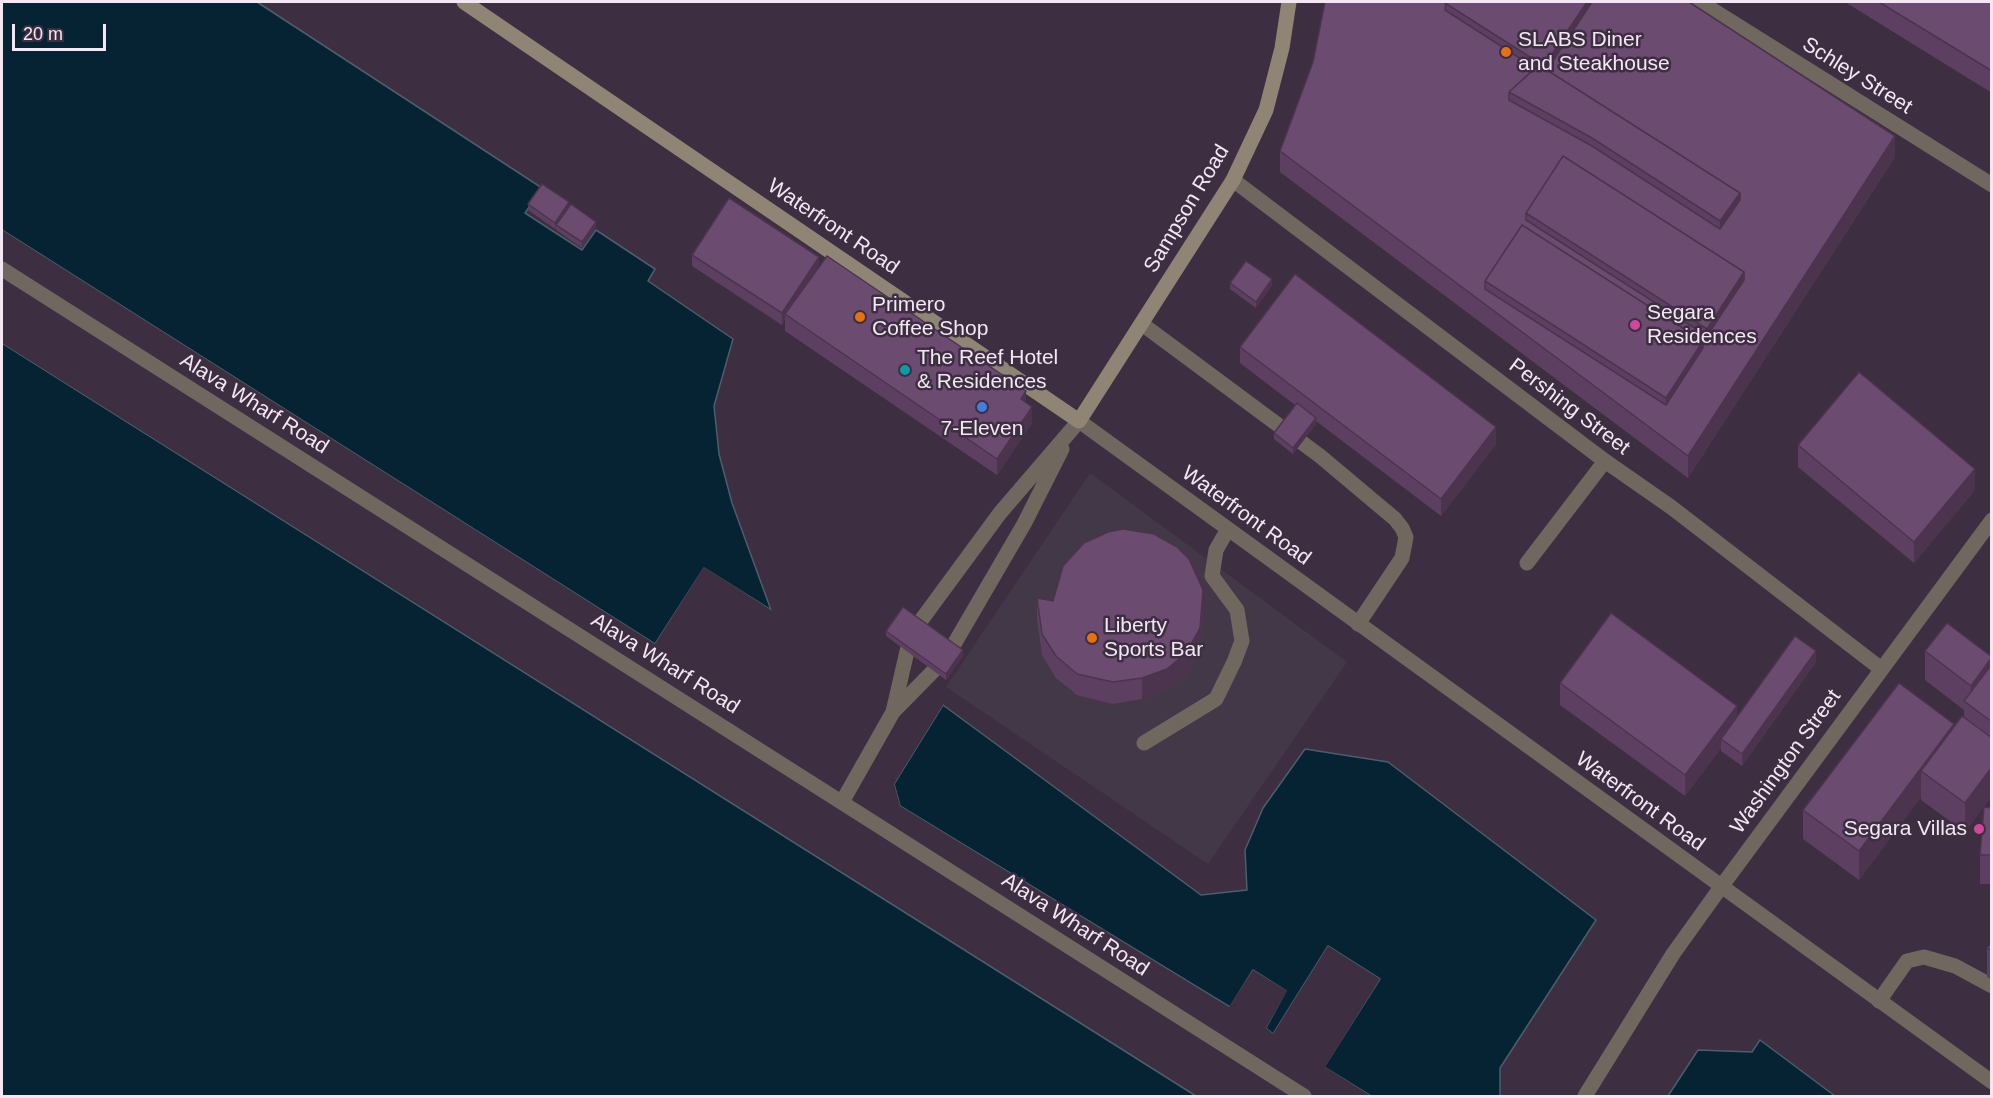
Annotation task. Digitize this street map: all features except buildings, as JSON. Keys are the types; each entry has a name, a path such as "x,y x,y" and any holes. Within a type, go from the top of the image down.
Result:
{"main road":[{"name":"Waterfront Road","path":"464,2 1077,423"},
{"name":"Sampson Road","path":"1077,423 1233,180 1266,110 1282,48 1288,2"}],"street":[{"name":"Schley Street","path":"1700,2 1722,8 1992,185"},
{"name":"Pershing Street","path":"1233,180 1605,461 1671,507 1880,668"},
{"name":"Alava Wharf Road","path":"2,269 1305,1096"},
{"path":"1142,324 1303,443 1395,519 1402,528 1406,548 1402,558 1358,624"},
{"name":"Waterfront Road","path":"1077,423 1228,529 1992,1083"},
{"path":"893,712 911,634 1000,513 1077,423"},
{"path":"842,802 893,712 946,658 1024,524 1077,423"},
{"path":"1527,563 1605,461"},
{"name":"Washington Street","path":"1585,1096 1674,954 1721,887 1880,668 1992,520"},
{"path":"1143,743 1216,699 1234,662 1242,640 1237,610 1212,576 1216,550 1228,529"},
{"path":"1879,1001 1907,961 1924,957 1955,966 1992,986"}],"shaded area":[{"path":"1090,473 1347,662 1208,864 946,687"}],"water":[{"path":"2,2 257,2 542,188 525,213 582,250 596,230 655,269 648,281 733,339 714,406 719,454 732,503 771,610 704,568 655,644 2,230"},
{"path":"2,343 1196,1096 2,1096"},
{"path":"943,705 1201,895 1247,890 1245,850 1263,808 1305,749 1388,762 1596,920 1500,1068 1500,1096 1371,1096 1324,1067 1380,979 1328,946 1273,1034 1266,1028 1286,991 1253,970 1230,1007 900,806 894,784"},
{"path":"1760,1040 1835,1096 1668,1096 1698,1050 1752,1052"}],"pier":[{"path":"2,230 655,644 704,567 771,610 770,612 705,572 657,646 654,647 2,234"},
{"path":"2,340 1197,1094 1199,1096 2,343"},
{"path":"941,703 943,705 894,784 900,806 1229,1007 1253,970 1287,991 1266,1028 1273,1034 1328,946 1380,979 1325,1067 1371,1096 1365,1096 1322,1068 1376,980 1329,950 1275,1036 1272,1037 1263,1027 1283,992 1254,974 1232,1009 1228,1010 898,808 891,783"}],"place":[{"name":"SLABS Diner and Steakhouse","path":"1506,52"},
{"name":"Primero Coffee Shop","path":"860,317"},
{"name":"Segara Residences","path":"1635,325"},
{"name":"The Reef Hotel & Residences","path":"905,370"},
{"name":"7-Eleven","path":"982,407"},
{"name":"Liberty Sports Bar","path":"1092,638"},
{"name":"Segara Villas","path":"1979,829"}]}
